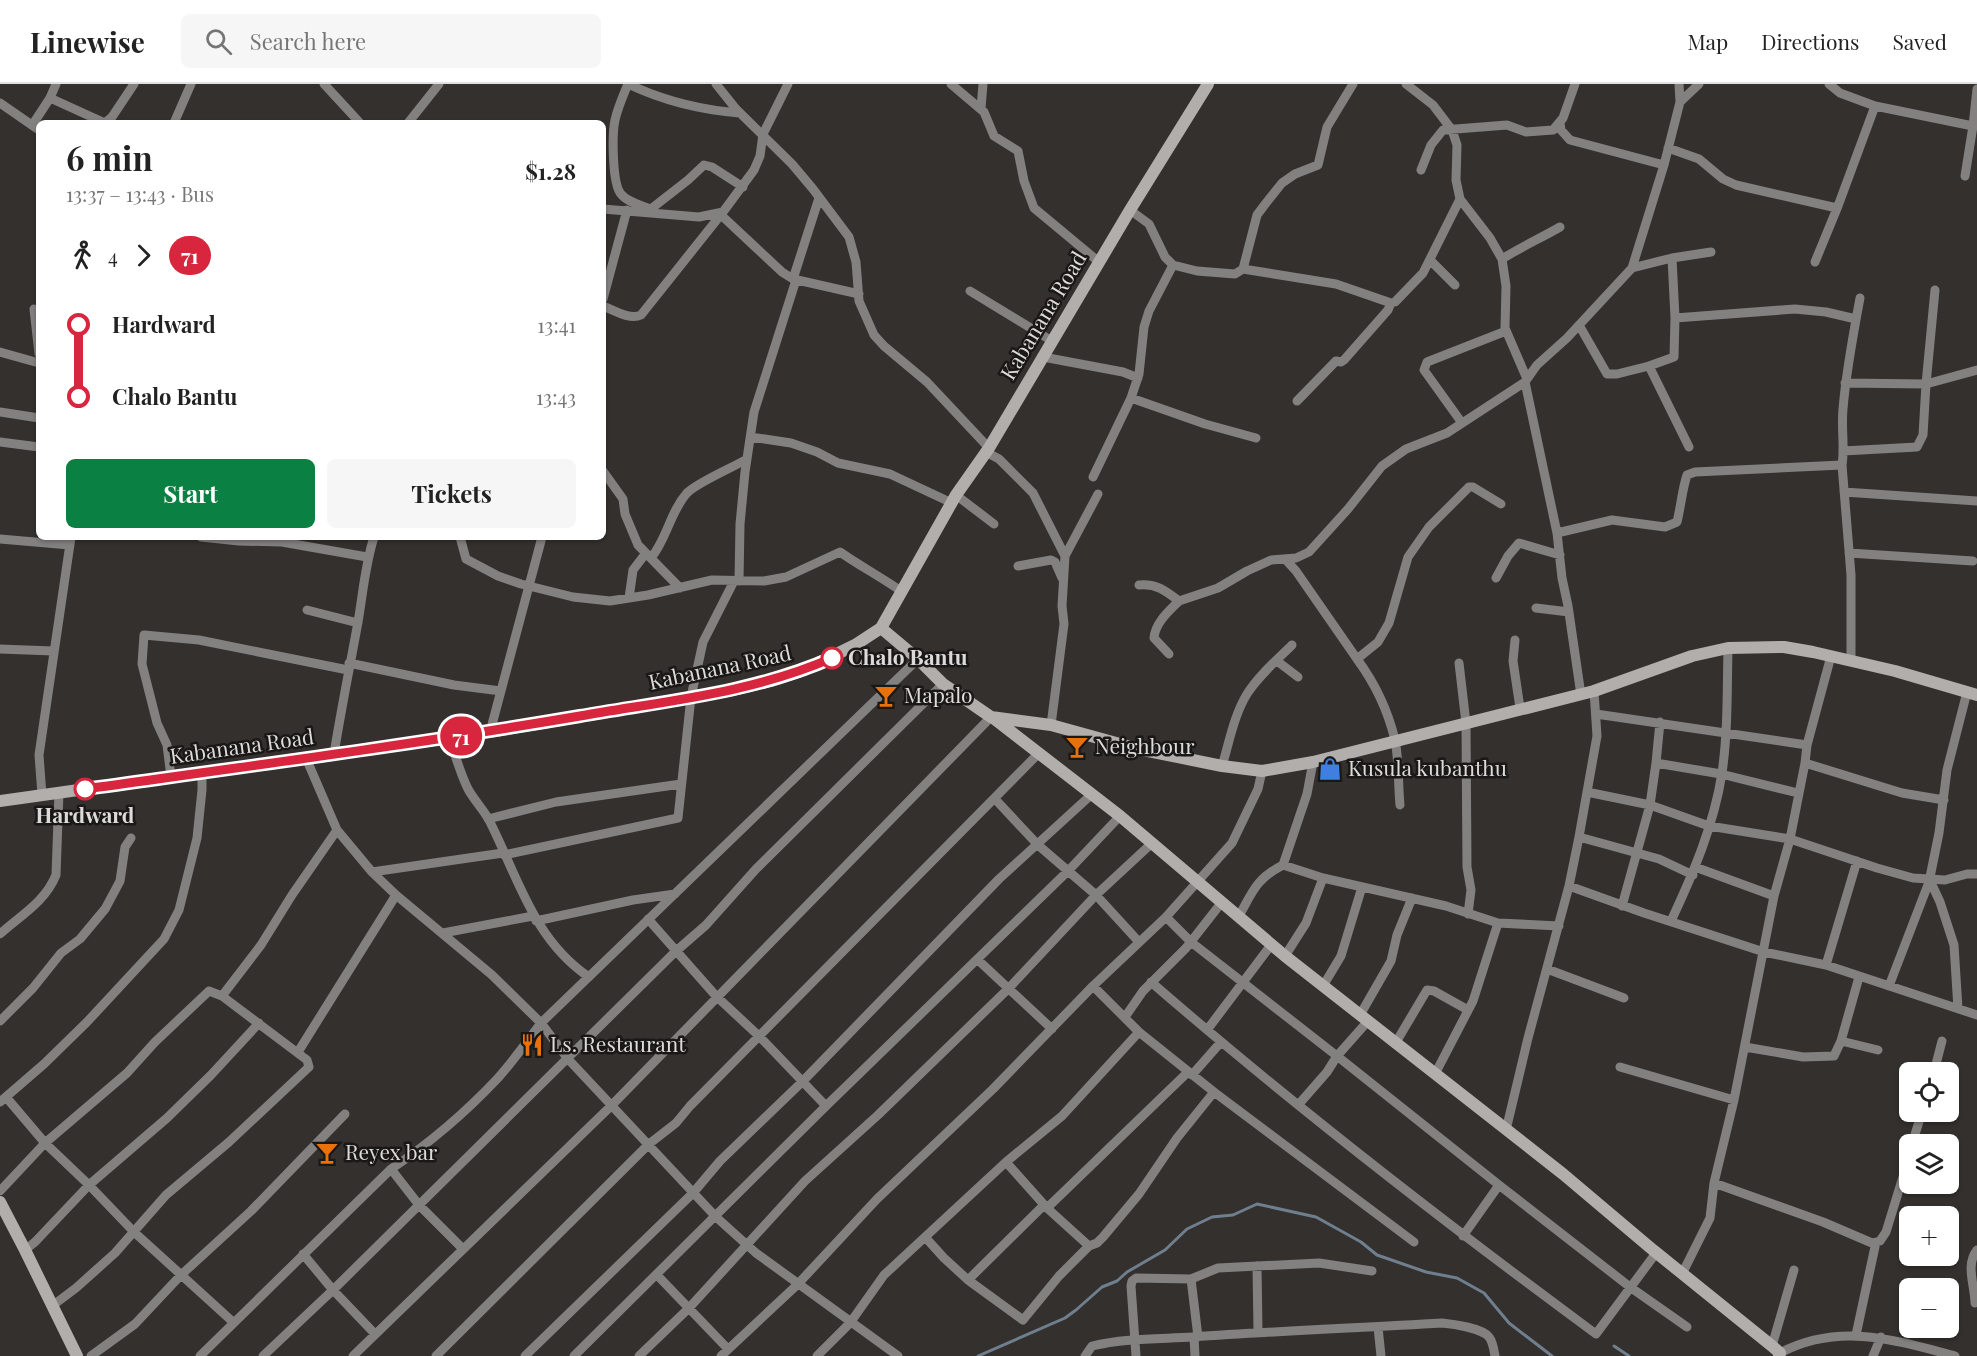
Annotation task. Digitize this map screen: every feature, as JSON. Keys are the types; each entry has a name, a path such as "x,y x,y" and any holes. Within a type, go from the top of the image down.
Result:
{"street":[{"path":"40,120 56,84"},
{"path":"108,120 134,84"},
{"path":"175,120 191,84"},
{"path":"324,84 354,120"},
{"path":"410,120 439,84"},
{"path":"648,210 622,196 617,187 615,124 628,84 661,99 688,106 740,113"},
{"path":"716,84 740,113 792,164 852,244 859,294 865,316 879,341 927,382 987,450 1033,493 1065,556"},
{"path":"606,307 629,316 641,315 743,187 757,164 763,134 788,84"},
{"path":"951,84 981,108 994,136 1017,151 1024,181 1034,208 1099,262"},
{"path":"981,108 983,84"},
{"name":"Kabanana Road","path":"0,801 490,732 753,686 804,670 855,645 881,628 954,499 987,450 1208,84"},
{"path":"1243,269 1257,215 1282,183 1318,165 1322,157 1327,127 1353,84"},
{"path":"1406,84 1433,105 1452,130 1457,145 1456,180 1460,199 1490,238 1502,259 1506,286 1506,331 1526,381 1557,533 1581,694"},
{"path":"1575,84 1560,123 1560,130 1570,140 1664,165"},
{"path":"1169,654 1154,638 1155,632 1179,601 1218,588 1271,560 1296,558 1309,552 1348,509 1382,466 1406,449 1447,433 1526,381 1537,365 1579,325 1632,268 1664,165 1680,102 1679,84"},
{"path":"1680,102 1699,84"},
{"path":"1829,84 1840,93 1875,106 1973,126"},
{"path":"1965,176 1977,89"},
{"path":"50,98 98,120"},
{"path":"0,103 36,128"},
{"path":"1815,262 1875,106"},
{"path":"1421,170 1431,145 1443,130 1507,125 1526,132 1553,130 1560,123"},
{"path":"1668,148 1699,159 1723,179 1736,185 1837,208"},
{"path":"648,210 704,165 712,167 743,187"},
{"path":"372,872 503,854 678,818 691,697 703,642 736,581 740,524 754,412 819,198"},
{"path":"1297,401 1336,361 1344,360 1381,319 1391,303 1398,300 1417,280 1430,260 1460,199"},
{"path":"606,209 648,210 699,217 722,213"},
{"path":"606,288 627,210"},
{"path":"1130,210 1149,224 1165,256 1173,265 1197,271 1229,274 1235,274 1243,269 1336,284 1391,303"},
{"path":"722,213 782,272 794,279 859,294"},
{"path":"1502,259 1560,227"},
{"path":"1632,268 1672,258 1711,252"},
{"path":"1579,325 1607,374 1617,374 1649,366 1674,357 1672,258"},
{"path":"1430,260 1455,285"},
{"path":"1093,477 1131,398 1138,378 1144,327 1149,311 1173,265"},
{"path":"1843,451 1917,447 1923,435 1935,290"},
{"path":"970,291 1052,341"},
{"path":"1851,661 1851,575 1841,429 1845,383 1860,298"},
{"path":"34,309 36,327"},
{"path":"1675,318 1795,309 1826,312 1856,319"},
{"path":"1461,423 1424,370 1424,366 1428,362 1506,331"},
{"path":"0,352 36,362"},
{"path":"1042,357 1112,370 1138,378"},
{"path":"1649,366 1689,447"},
{"path":"1845,383 1926,384 1977,370"},
{"path":"1131,398 1205,424 1256,438"},
{"path":"0,412 36,418"},
{"path":"751,437 791,443 817,452 838,463 890,474 954,499 994,524"},
{"path":"0,442 36,447"},
{"path":"629,598 633,570 663,541 677,508 687,493 747,459"},
{"path":"1557,533 1612,520 1665,527 1677,522 1687,475 1695,472 1842,465"},
{"path":"606,475 624,499 625,514 639,545 680,588"},
{"path":"1357,659 1378,642 1389,623 1408,557 1441,514 1469,487 1473,487 1501,504"},
{"path":"1844,492 1977,501"},
{"path":"1051,725 1064,624 1062,578 1065,556 1098,494"},
{"path":"0,539 70,541 39,755 42,795"},
{"path":"253,540 282,542 367,557"},
{"path":"334,754 358,623 367,557 373,540"},
{"path":"461,540 466,559 498,576 573,597 610,601 712,580 764,581 786,577 840,552 860,566 878,574 901,591"},
{"path":"490,732 541,540"},
{"path":"1496,578 1508,556 1519,543 1560,555"},
{"path":"1849,553 1973,561"},
{"path":"1285,559 1296,571 1376,689 1395,741 1400,805"},
{"path":"1018,566 1051,560 1056,562 1062,578"},
{"path":"1139,585 1151,584 1166,591 1179,601"},
{"path":"1536,609 1569,612"},
{"path":"307,610 358,623"},
{"path":"881,628 943,684 991,717 1119,816 1271,945 1563,1174 1777,1352"},
{"path":"171,777 167,745 157,723 142,664 144,635 199,640 501,691"},
{"path":"1515,640 1513,661 1520,708"},
{"path":"1222,766 1247,694 1260,677 1292,645"},
{"path":"991,717 1051,725 1138,749 1222,766 1262,771 1313,762 1594,691 1692,656 1728,648 1784,647 1895,671 1972,694 1947,770 1939,833 1928,880 1889,986"},
{"path":"1671,921 1694,871 1709,826 1721,774 1726,732 1728,648"},
{"path":"0,649 53,651"},
{"path":"1682,1274 1710,1218 1714,1183 1734,1101 1774,896 1790,839 1807,745 1831,656"},
{"path":"200,1356 391,1169 424,1147 499,1077 541,1023 918,659"},
{"path":"1276,661 1298,677"},
{"path":"1459,663 1466,723 1467,867 1471,890 1468,914"},
{"path":"263,1356 333,1290 675,952 706,925 756,869 943,684"},
{"path":"1506,1130 1569,886 1579,837 1597,736 1594,691"},
{"path":"1596,714 1807,745"},
{"path":"353,1356 611,1106 991,717"},
{"path":"1622,906 1650,805 1660,722"},
{"path":"449,737 468,789 488,819 535,918 574,967 589,977"},
{"path":"436,1356 649,1144 676,1123 690,1106 1038,754"},
{"path":"306,758 337,830 372,872 396,895 492,975 541,1023 568,1059 716,1217 797,1285 898,1356"},
{"path":"1239,916 1257,883 1283,865 1306,794 1313,762"},
{"path":"1656,764 1721,774 1798,792"},
{"path":"1805,764 1902,794 1944,800"},
{"path":"657,1275 689,1308 725,1353 797,1285 877,1198 993,1089 1093,986 1166,917 1232,843 1258,789 1262,771"},
{"path":"202,772 197,838 179,910 164,939 87,1022 44,1064 3,1099 134,1232 233,1322"},
{"path":"488,819 556,802 681,784"},
{"path":"0,934 42,899 52,886 56,875 59,792"},
{"path":"1587,792 1650,805 1709,826 1790,839 1904,875 1928,880 1945,880 1967,874 1977,874"},
{"path":"525,1356 693,1193 720,1161 802,1082 999,879 1091,795"},
{"path":"994,800 1038,845 1070,870 1096,895 1139,942"},
{"path":"574,1356 1070,870 1119,816"},
{"path":"222,996 261,945 291,895 337,830"},
{"path":"1579,837 1774,896"},
{"path":"0,1021 33,988 61,953 80,939 105,909 120,881 125,847 131,838"},
{"path":"639,1356 689,1308 805,1181 878,1115 1009,988 1096,895 1150,844"},
{"path":"1826,965 1857,861"},
{"path":"1283,865 1323,878 1412,898 1498,923 1559,926"},
{"path":"1285,956 1306,923 1323,878"},
{"path":"1928,880 1940,902 1954,945 1958,1009"},
{"path":"1569,886 1622,906 1764,952 1826,965 1977,1015"},
{"path":"1323,986 1341,956 1362,887"},
{"path":"443,933 676,894"},
{"path":"298,1052 396,895"},
{"path":"1299,1104 1327,1072 1364,1018 1391,961 1412,898"},
{"path":"1125,1017 1151,982 1191,942 1222,902"},
{"path":"1166,917 1191,942 1499,1185 1630,1287 1687,1327"},
{"path":"648,919 716,996 760,1037 826,1107"},
{"path":"1436,1074 1468,1010 1498,923"},
{"path":"1207,1030 1271,945"},
{"path":"978,960 1052,1029"},
{"path":"1547,969 1624,998"},
{"path":"1745,1047 1803,1057 1837,1054 1859,977"},
{"path":"1151,982 1221,1042 1463,1236 1596,1334 1656,1253"},
{"path":"1093,986 1139,1032 1190,1074 1414,1242"},
{"path":"1395,1044 1426,990 1434,991 1468,1010"},
{"path":"0,1191 45,1143 127,1073 209,991 222,996 307,1060 309,1067 229,1142 166,1195 114,1253 52,1306"},
{"path":"25,1250 89,1185 167,1118 259,1023"},
{"path":"817,1356 850,1323 884,1275 1006,1162 1062,1116 1139,1032"},
{"path":"1841,1041 1878,1050"},
{"path":"1937,1062 1942,1041"},
{"path":"968,1280 1042,1207 1047,1208 1221,1042"},
{"path":"1620,1066 1734,1101"},
{"path":"925,1237 968,1280 1023,1320 1059,1276 1089,1246 1097,1243 1103,1237 1139,1194 1177,1138 1214,1092"},
{"path":"91,1356 135,1324 181,1275 251,1211 345,1114"},
{"path":"1006,1162 1047,1208 1089,1246"},
{"path":"391,1169 419,1205 463,1250"},
{"path":"1714,1183 1823,1222 1872,1243 1876,1242"},
{"path":"1463,1236 1499,1185"},
{"path":"1856,1335 1876,1242 1886,1232 1899,1190"},
{"path":"0,1202 77,1356"},
{"path":"1975,1303 1975,1286 1971,1279 1971,1270 1977,1250"},
{"path":"303,1254 375,1334"},
{"path":"1136,1356 1131,1286 1134,1279 1191,1279 1218,1268 1319,1263 1372,1271"},
{"path":"1257,1266 1258,1332"},
{"path":"1777,1352 1794,1270"},
{"path":"1191,1279 1196,1337 1195,1356"},
{"path":"1085,1356 1092,1346 1135,1340 1442,1323 1456,1324 1490,1337 1495,1356"},
{"path":"1378,1327 1381,1356"},
{"path":"1777,1352 1800,1343 1856,1335 1881,1337 1955,1356"},
{"path":"1873,1356 1881,1337"}],"waterway":[{"path":"978,1356 1065,1318 1102,1287 1117,1281 1127,1272 1165,1250 1187,1229 1212,1217 1233,1215 1257,1204 1316,1217 1361,1242 1377,1255 1426,1272 1457,1278 1484,1293 1509,1323 1552,1356"},
{"path":"1614,1346 1629,1356"}],"bus line":[{"name":"71","path":"85,789 490,732 733,690 788,676 832,658"}],"place":[{"name":"Chalo Bantu","path":"832,658"},
{"name":"Mapalo","path":"886,696"},
{"name":"Neighbour","path":"1077,747"},
{"name":"Kusula kubanthu","path":"1330,769"},
{"name":"Hardward","path":"85,789"},
{"name":"Ls. Restaurant","path":"532,1045"},
{"name":"Reyex bar","path":"327,1153"}]}
